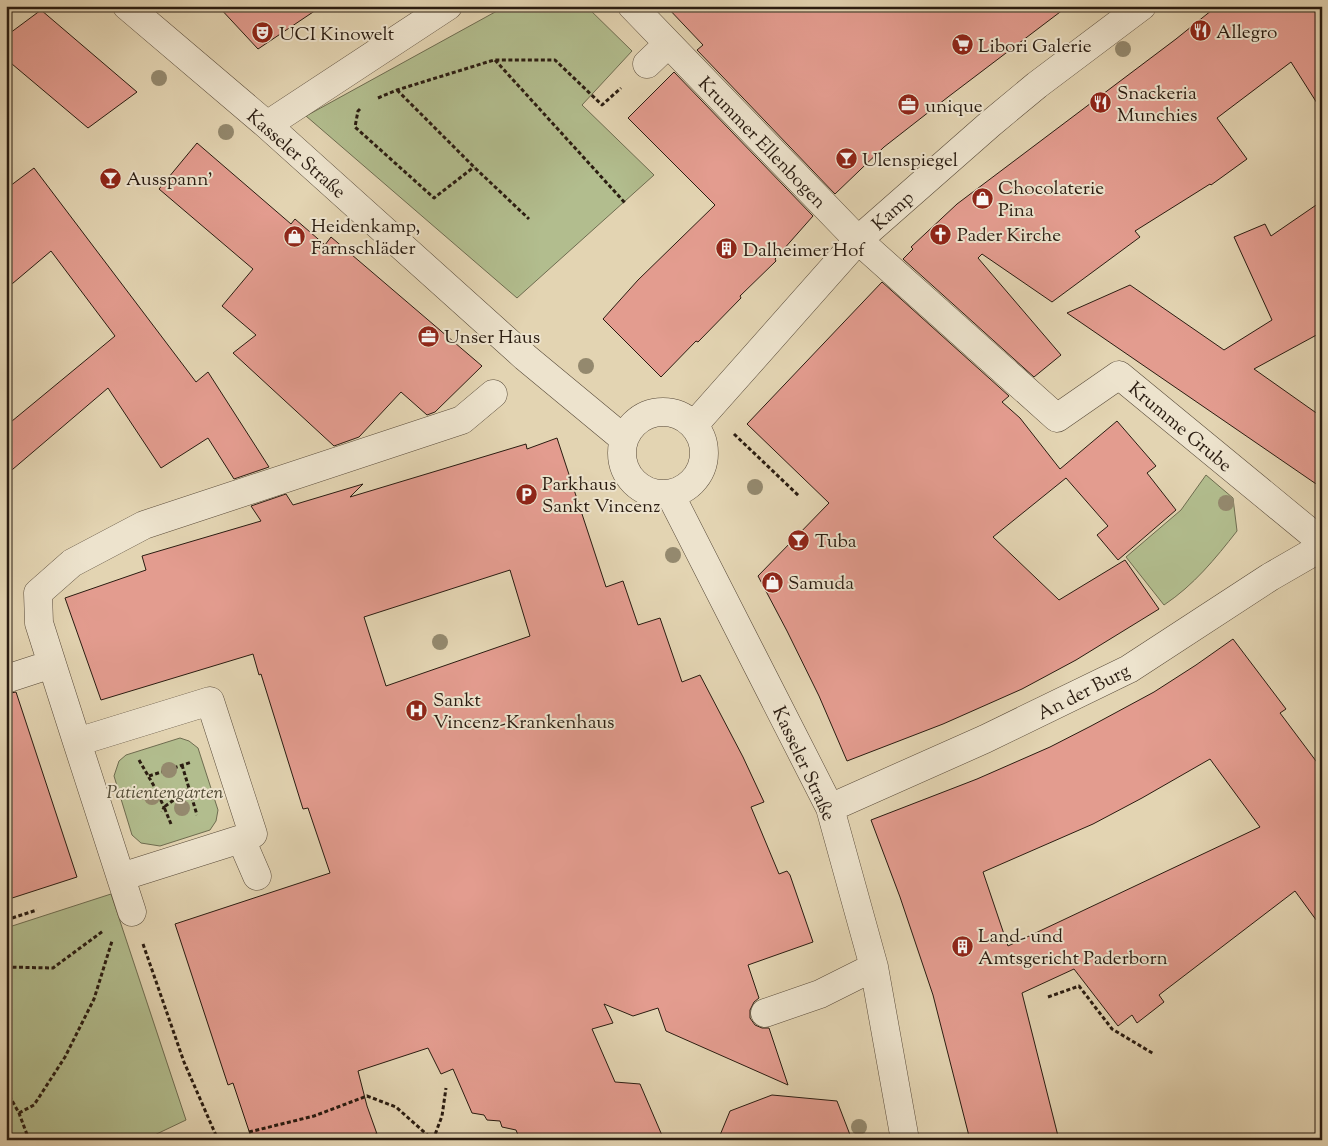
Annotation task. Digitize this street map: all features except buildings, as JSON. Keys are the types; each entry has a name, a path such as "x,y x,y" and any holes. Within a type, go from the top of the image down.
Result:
{"street":[{"name":"Kasseler Straße","path":"127,6 266,125 525,357 624,439"},
{"path":"266,125 448,6"},
{"name":"Krummer Ellenbogen","path":"632,6 858,240"},
{"name":"Kamp","path":"701,417 858,240 1037,85 1142,6"},
{"path":"647,64 668,44"},
{"name":"Krumme Grube","path":"858,240 1057,418 1119,374 1322,542"},
{"path":"122,918 121,877 39,623 38,593 72,563 144,525 462,420 493,394"},
{"path":"655,412 669,412 683,416 701,417 704,460 700,472 692,483 682,490 670,494 658,494 646,491 629,478 622,459 622,449 624,439 631,426 642,417 655,412"},
{"name":"Kasseler Straße","path":"670,494 830,808 874,967 906,1140"},
{"name":"An der Burg","path":"830,808 985,739 1129,669 1270,577 1322,548"},
{"path":"6,679 52,664"},
{"path":"77,742 210,701 253,834 121,877"},
{"path":"241,839 257,876"},
{"path":"764,1014 820,994 874,967"}],"path":[{"path":"494,60 626,204"},
{"path":"374,99 494,60 555,60 602,105 647,64"},
{"path":"398,90 474,167 529,219"},
{"path":"362,106 358,111 355,127 434,198 474,167"},
{"path":"701,417 799,496"},
{"path":"123,728 128,742 164,807"},
{"path":"148,776 197,760"},
{"path":"182,765 198,816 189,819"},
{"path":"162,812 164,807 190,789"},
{"path":"6,920 37,910"},
{"path":"6,967 54,968 122,918"},
{"path":"19,1113 34,1104 65,1056 94,999 116,929 122,918"},
{"path":"122,918 218,1140"},
{"path":"1048,997 1079,986 1112,1029 1154,1054"},
{"path":"249,1132 314,1116 367,1096 396,1107 433,1140 442,1116 446,1088"},
{"path":"6,1090 19,1113 29,1140"}],"green space":[{"path":"506,6 586,6 632,51 582,105 654,175 517,298 306,116"},
{"path":"1206,475 1233,498 1237,531 1194,580 1164,605 1126,557 1181,510"},
{"name":"Patientengarten","path":"180,738 189,741 198,748 218,810 216,821 210,830 160,846 141,843 132,835 114,776 119,761 126,755"},
{"path":"111,894 186,1120 144,1140 6,1140 6,928"}],"place":[{"name":"Allegro","path":"1200,31"},
{"name":"UCI Kinowelt","path":"263,33"},
{"name":"Libori Galerie","path":"962,45"},
{"name":"Snackeria Munchies","path":"1101,103"},
{"name":"unique","path":"909,105"},
{"name":"Ulenspiegel","path":"846,159"},
{"name":"Ausspann'","path":"110,178"},
{"name":"Chocolaterie Pina","path":"982,198"},
{"name":"Pader Kirche","path":"941,234"},
{"name":"Heidenkamp, Farnschläder","path":"295,236"},
{"name":"Dalheimer Hof","path":"727,249"},
{"name":"Unser Haus","path":"428,336"},
{"name":"Parkhaus Sankt Vincenz","path":"526,494"},
{"name":"Tuba","path":"799,540"},
{"name":"Samuda","path":"772,582"},
{"name":"Sankt Vincenz-Krankenhaus","path":"417,710"},
{"name":"Land- und Amtsgericht Paderborn","path":"962,946"}]}
